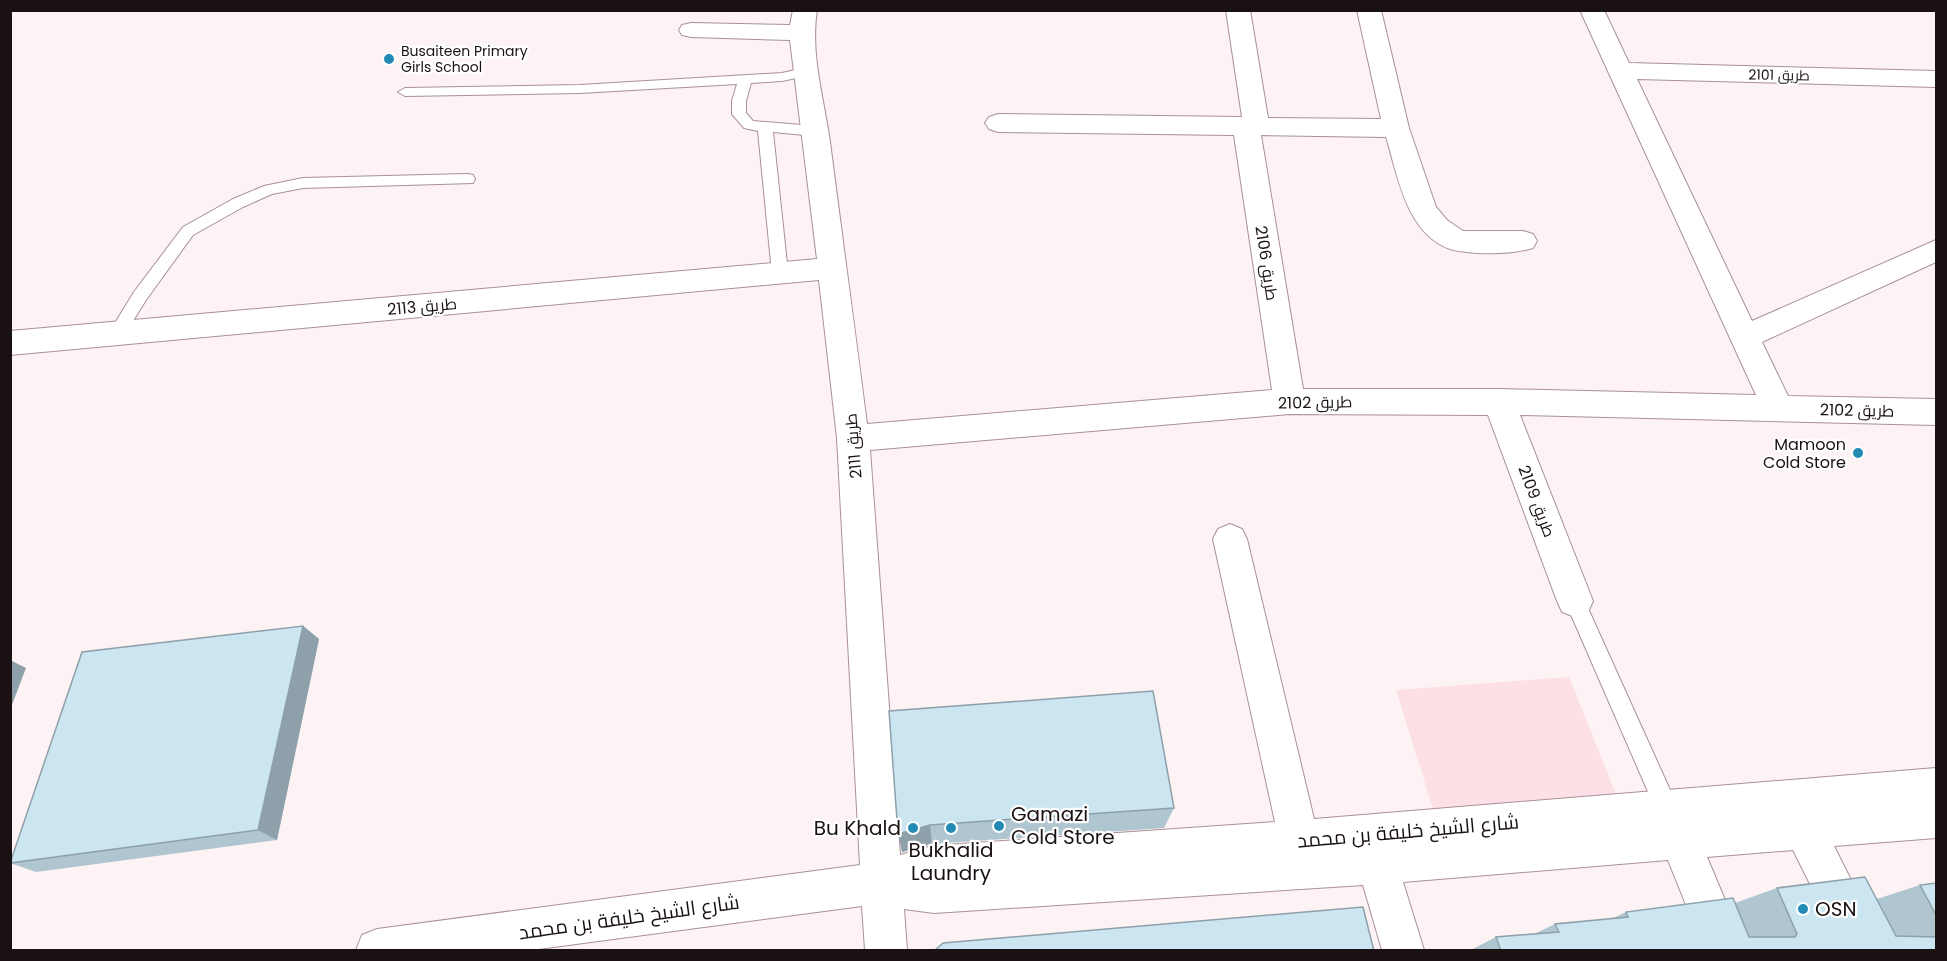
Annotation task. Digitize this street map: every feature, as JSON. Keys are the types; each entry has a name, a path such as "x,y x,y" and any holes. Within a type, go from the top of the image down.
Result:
{"street":[{"name":"طريق 2106","path":"1238,10 1251,125 1289,401"},
{"path":"1369,10 1396,128 1423,211 1437,227 1457,241 1486,243 1523,241"},
{"path":"1592,10 1778,408"},
{"path":"691,30 803,22"},
{"name":"طريق 2111","path":"803,22 805,72 833,268 853,438 886,951"},
{"name":"طريق 2101","path":"1621,71 1936,79"},
{"path":"998,123 1396,128"},
{"path":"1745,337 1936,250"},
{"name":"طريق 2113","path":"10,343 833,268"},
{"name":"طريق 2102","path":"853,438 1289,401 1499,402 1936,412"},
{"name":"طريق 2109","path":"1499,402 1575,601"},
{"path":"1230,539 1299,841"},
{"name":"شارع الشيخ خليفة بن محمد","path":"882,883 916,891 943,891 1673,824 1936,787"},
{"name":"شارع الشيخ خليفة بن محمد","path":"1673,824 1804,829 1936,818"},
{"path":"1673,824 1725,951"},
{"path":"1804,829 1865,951"},
{"name":"شارع الشيخ خليفة بن محمد","path":"377,951 444,946 882,883 932,866 1299,841 1373,850"},
{"path":"1373,850 1403,951"}],"lane":[{"path":"405,92 580,89 746,80 782,77 805,72"},
{"path":"746,80 739,100 739,114 749,124 765,128 815,131"},
{"path":"765,128 780,273"},
{"path":"117,333 140,296 188,231 238,203 269,190 303,183 468,179"},
{"path":"1575,601 1673,824"}],"shaded area":[{"path":"1569,677 1619,802 1436,818 1396,690"}],"building":[{"path":"303,626 258,830 10,863 82,652"},
{"path":"1153,691 1174,808 930,825 898,834 889,711"},
{"path":"1865,877 1896,936 1936,937 1936,951 1501,951 1496,937 1559,932 1555,924 1628,917 1626,912 1733,898 1749,937 1795,937 1797,934 1777,888"},
{"path":"1936,883 1936,915 1920,885"},
{"path":"1363,907 1374,951 934,951 943,943"}],"place":[{"name":"Busaiteen Primary Girls School","path":"389,59"},
{"name":"Mamoon Cold Store","path":"1858,453"},
{"name":"Gamazi Cold Store","path":"999,826"},
{"name":"Bu Khald","path":"913,828"},
{"name":"Bukhalid Laundry","path":"951,828"},
{"name":"OSN","path":"1803,909"}]}
